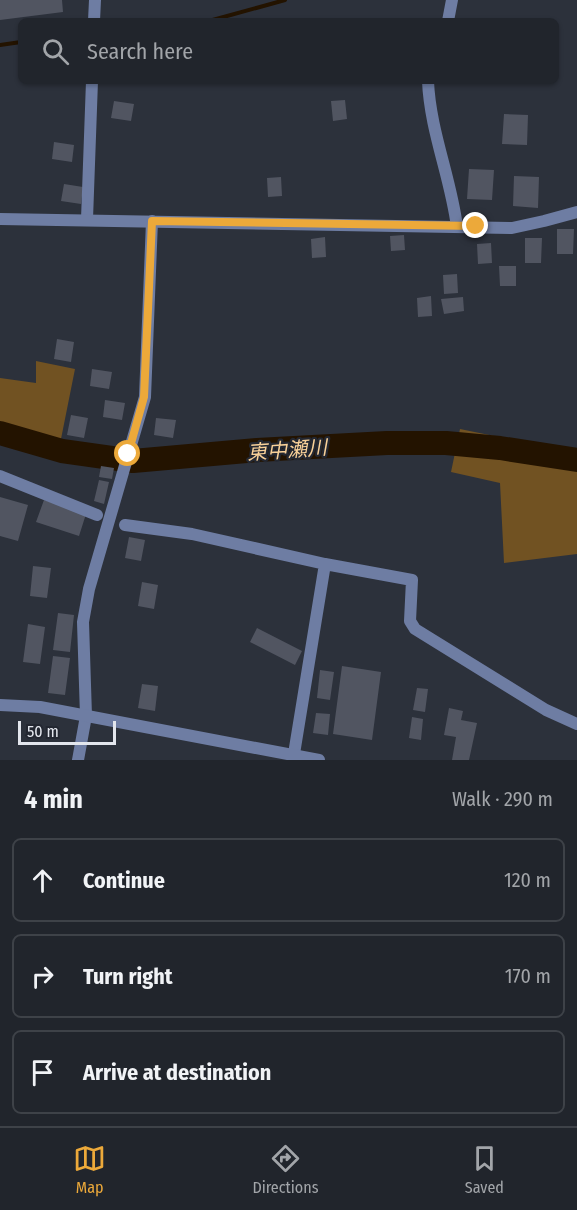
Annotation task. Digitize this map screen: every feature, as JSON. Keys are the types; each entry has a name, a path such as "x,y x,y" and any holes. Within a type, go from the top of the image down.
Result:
{"street":[{"path":"94,18 95,0"},
{"path":"449,18 452,0"},
{"path":"87,219 92,84"},
{"path":"428,84 435,132 454,200 457,227"},
{"path":"0,219 512,228 544,222 577,212"},
{"path":"78,760 86,716 83,622 89,590 144,397 152,221"},
{"path":"0,476 97,515"},
{"path":"124,525 192,534 325,564 412,580 410,621 415,629 546,710 577,724"},
{"path":"293,758 325,564"},
{"path":"0,705 40,707 293,758 319,760"}],"shaded area":[{"path":"36,361 75,369 61,439 0,424 0,378 36,383"},
{"path":"460,429 577,453 577,554 504,563 500,483 451,472"}],"building":[{"path":"0,0 62,0 63,12 0,20"},
{"path":"345,100 347,119 333,121 331,101"},
{"path":"114,101 134,104 131,121 111,118"},
{"path":"504,114 528,115 527,145 502,144"},
{"path":"54,142 74,145 72,162 52,159"},
{"path":"469,169 494,170 492,200 467,199"},
{"path":"514,176 539,177 538,208 513,206"},
{"path":"281,177 282,196 268,197 267,178"},
{"path":"64,184 83,187 81,204 61,201"},
{"path":"557,229 574,229 573,254 557,254"},
{"path":"404,235 405,250 391,251 390,236"},
{"path":"325,237 326,257 312,258 311,239"},
{"path":"525,238 542,238 541,263 525,263"},
{"path":"491,243 492,263 478,264 477,244"},
{"path":"499,266 516,266 516,286 500,286"},
{"path":"457,274 458,293 444,294 443,275"},
{"path":"431,296 432,316 418,317 417,298"},
{"path":"463,297 464,311 444,314 441,299"},
{"path":"57,339 74,342 71,362 54,359"},
{"path":"92,369 112,372 109,389 90,386"},
{"path":"105,400 125,403 122,420 103,417"},
{"path":"71,415 88,418 84,438 67,435"},
{"path":"156,418 176,420 173,438 154,435"},
{"path":"101,466 114,468 112,479 99,477"},
{"path":"99,480 109,482 104,504 94,501"},
{"path":"0,497 28,505 18,541 0,536"},
{"path":"44,500 86,514 79,536 36,522"},
{"path":"129,537 145,540 141,561 125,558"},
{"path":"33,566 51,568 47,598 30,596"},
{"path":"142,582 158,585 154,609 138,606"},
{"path":"58,613 74,615 70,652 53,650"},
{"path":"28,624 45,627 40,664 23,662"},
{"path":"257,628 302,651 295,665 250,642"},
{"path":"53,656 70,658 65,695 48,693"},
{"path":"342,666 381,672 372,740 333,734"},
{"path":"320,670 334,672 330,700 317,698"},
{"path":"142,684 158,686 155,711 138,708"},
{"path":"417,688 428,689 425,712 413,710"},
{"path":"449,708 463,711 461,720 477,723 469,760 452,760 456,737 444,735"},
{"path":"316,713 330,714 328,735 313,733"},
{"path":"412,717 423,719 421,740 409,738"}],"waterway":[{"path":"220,18 285,0"},
{"path":"0,45 18,42"},
{"name":"東中瀬川","path":"0,433 62,451 133,461 257,450 387,443 446,443 500,448 577,460"}],"route":[{"path":"128,454 144,397 152,221 476,226"}]}
